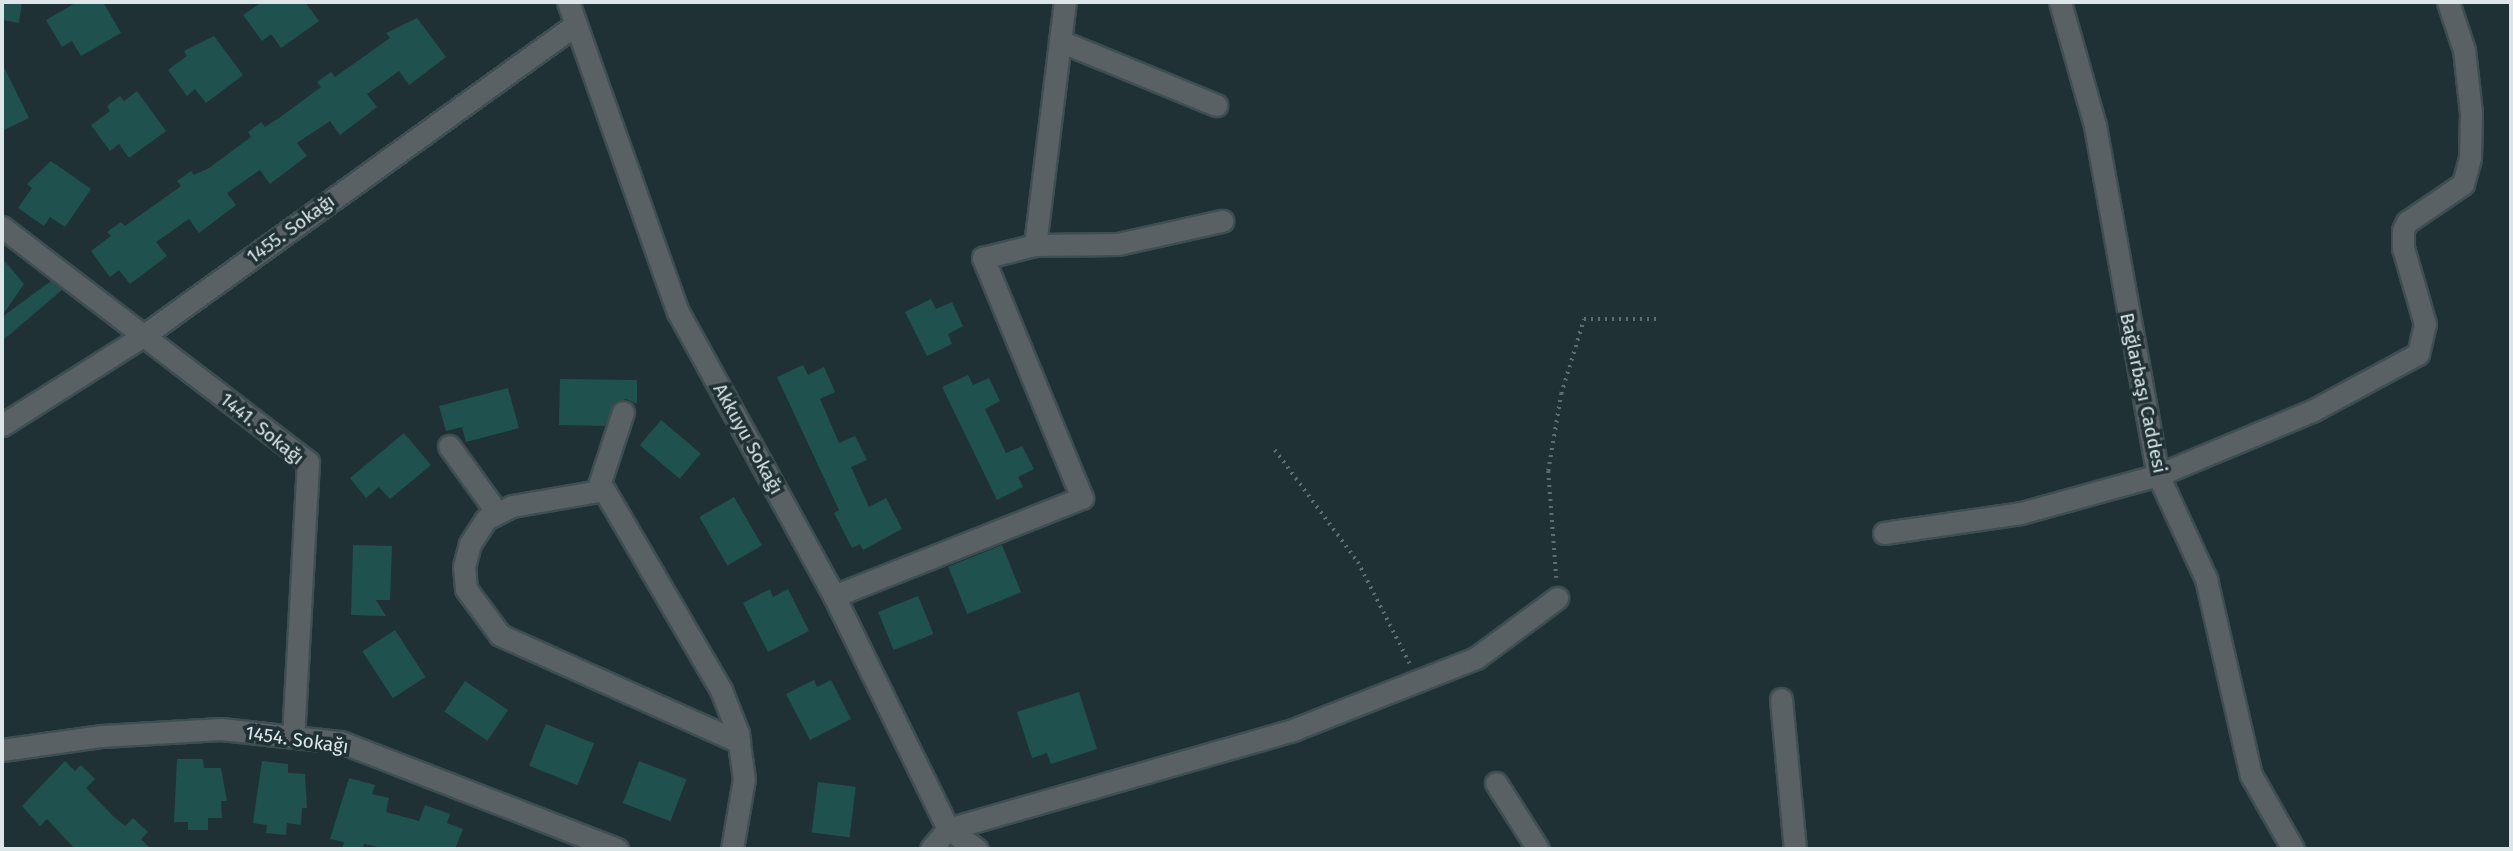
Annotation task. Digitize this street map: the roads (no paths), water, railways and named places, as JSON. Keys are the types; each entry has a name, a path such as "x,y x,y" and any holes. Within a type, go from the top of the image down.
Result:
{"street":[{"name":"Akkuyu Sokağı","path":"568,2 678,312 834,596 948,829 977,849"},
{"path":"1035,245 1065,2"},
{"name":"Bağlarbaşı Caddesi","path":"2060,2 2095,126 2158,475 2206,579 2250,775 2293,849"},
{"path":"1884,533 2021,513 2158,475 2312,411 2418,354 2425,324 2403,248 2403,230 2407,222 2463,184 2470,157 2471,113 2464,50 2448,2"},
{"name":"1455. Sokağı","path":"2,425 142,336 575,26"},
{"path":"1060,41 1216,105"},
{"path":"834,596 1082,498 983,258 1035,245 1118,244 1222,221"},
{"name":"1441. Sokağı","path":"2,227 309,461 293,737"},
{"path":"597,491 623,412"},
{"path":"449,446 496,511"},
{"path":"732,849 744,779 739,742 722,690 604,490 496,511 476,530 464,566 466,589 500,635 739,742"},
{"path":"931,849 948,829 1293,730 1419,680 1476,657 1557,598"},
{"path":"1781,699 1796,849"},
{"name":"1454. Sokağı","path":"2,750 102,736 221,729 341,742 617,849"},
{"path":"1496,783 1538,849"}]}
